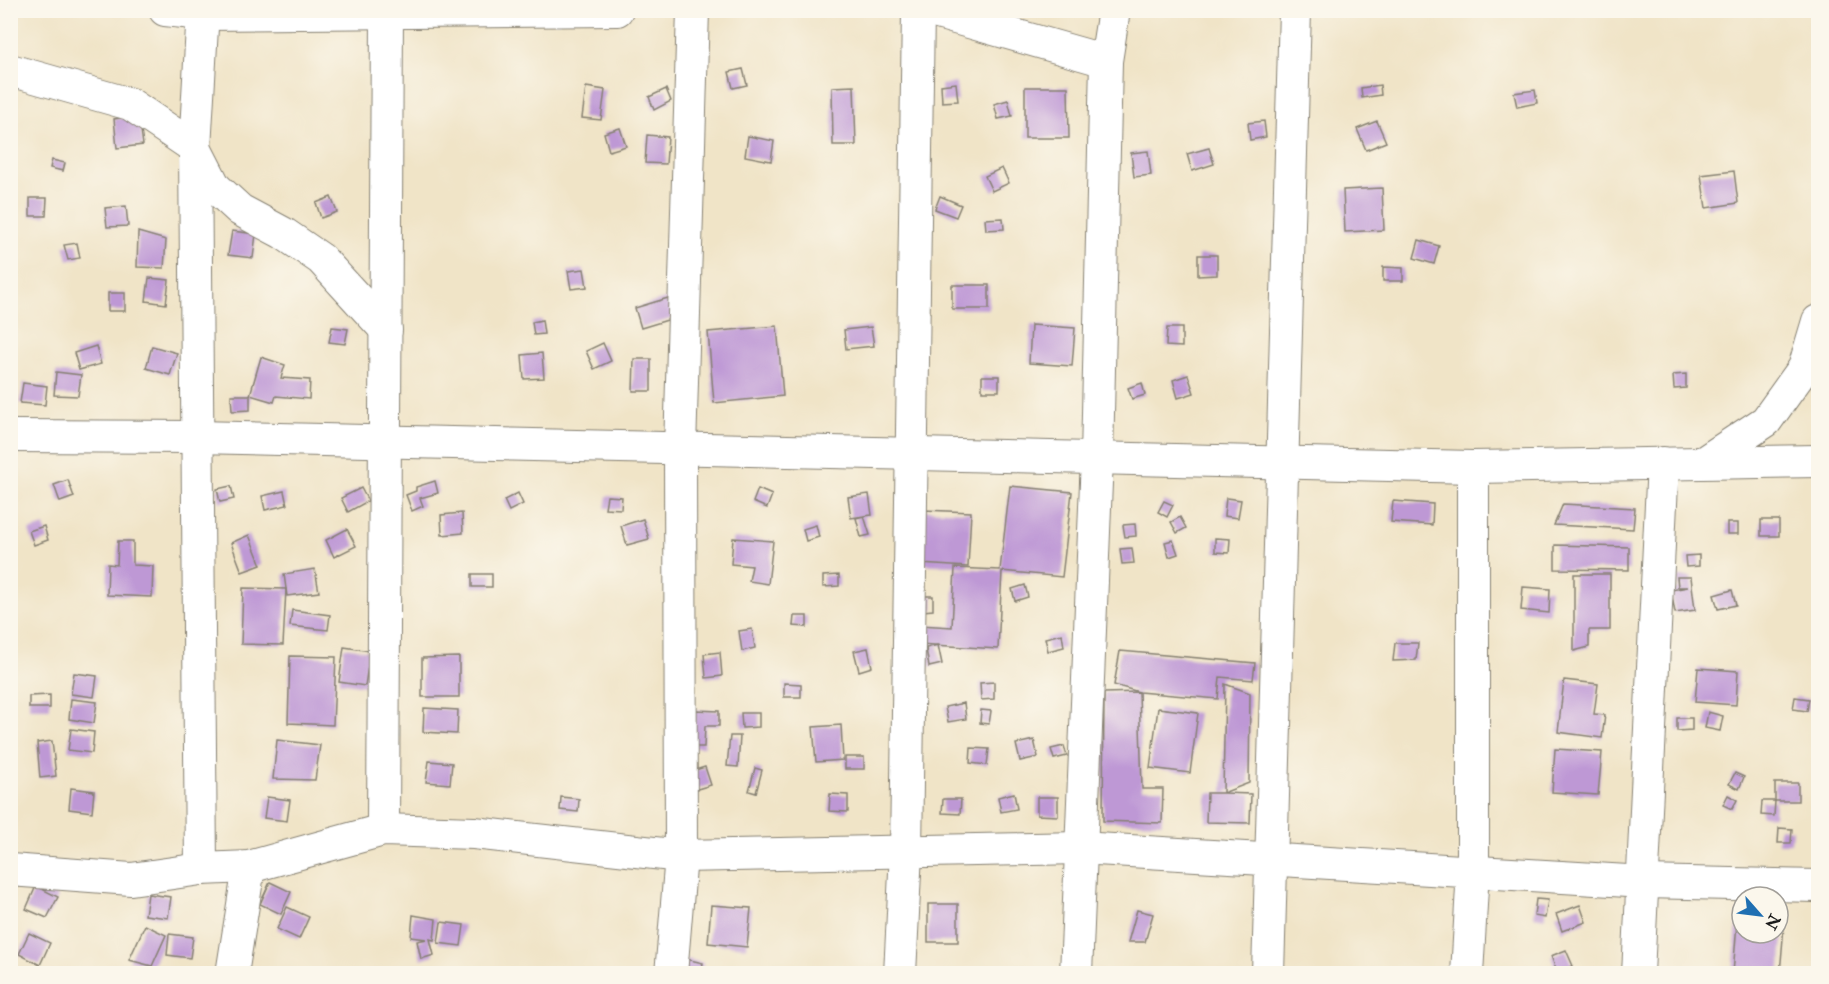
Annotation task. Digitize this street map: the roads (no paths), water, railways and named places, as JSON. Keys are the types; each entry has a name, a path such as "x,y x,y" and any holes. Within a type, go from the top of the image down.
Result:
{"street":[{"path":"165,10 203,12 617,10"},
{"path":"671,974 681,856 680,449 693,10"},
{"path":"900,974 906,852 918,10"},
{"path":"927,10 1106,61"},
{"path":"1076,974 1097,458 1106,61 1113,10"},
{"path":"1268,974 1295,10"},
{"path":"383,830 387,11"},
{"path":"201,868 195,148 203,12"},
{"path":"10,70 130,104 195,148 215,187 240,210 283,233 321,259 386,330"},
{"path":"1704,462 1766,421 1803,368 1818,321"},
{"path":"10,436 386,441 1473,467 1818,460"},
{"path":"1638,974 1663,463"},
{"path":"1467,974 1473,870 1473,467"},
{"path":"10,870 131,879 201,868 249,867 383,830 474,832 681,856 1080,848 1644,882 1818,886"},
{"path":"232,974 249,867"}]}
